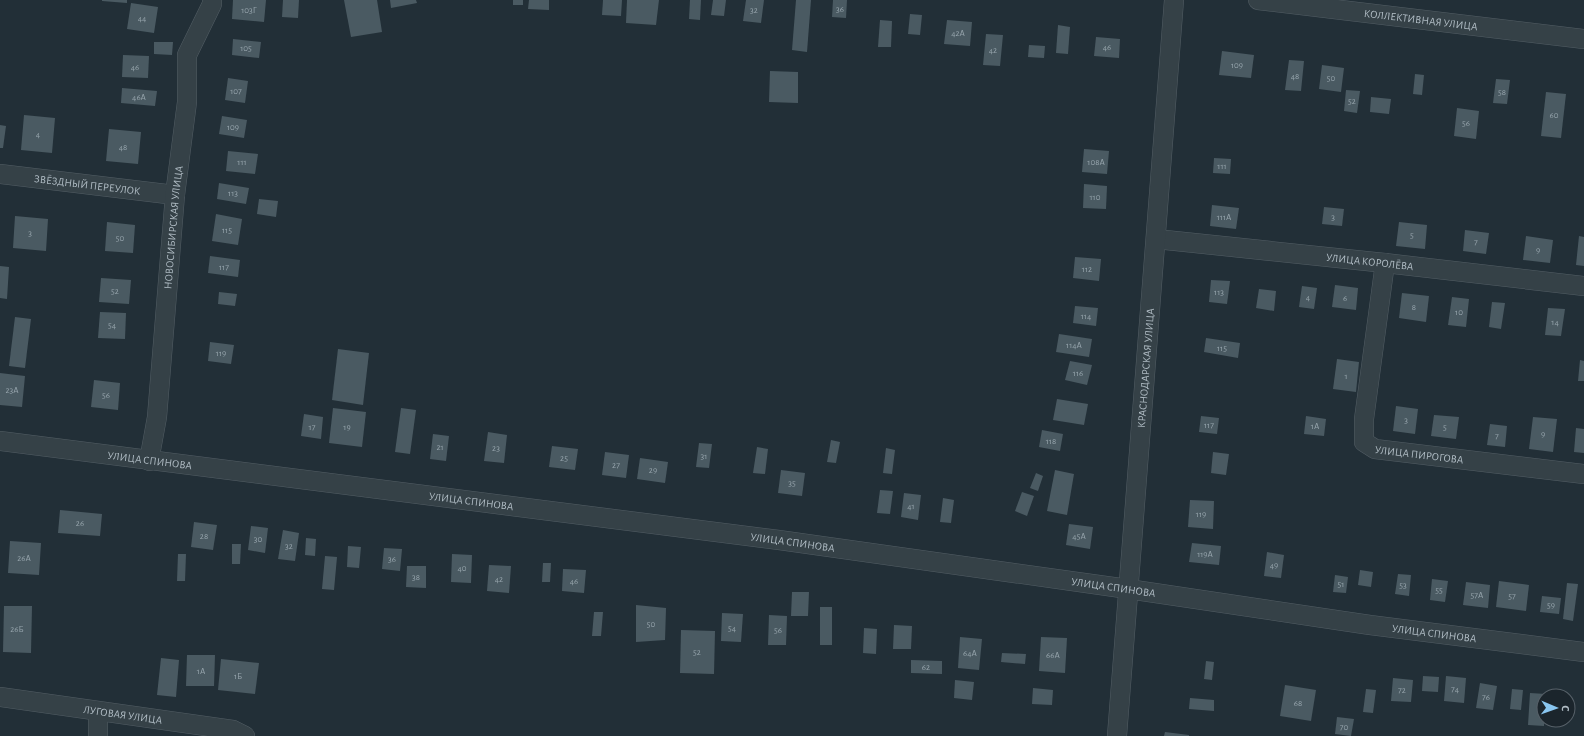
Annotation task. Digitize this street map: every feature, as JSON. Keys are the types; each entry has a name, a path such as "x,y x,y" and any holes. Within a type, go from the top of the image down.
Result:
{"street":[{"name":"НОВОСИБИРСКАЯ УЛИЦА","path":"149,461 157,417 175,195 187,102 187,55 212,4 212,0"},
{"name":"КРАСНОДАРСКАЯ УЛИЦА","path":"1117,736 1174,0"},
{"name":"КОЛЛЕКТИВНАЯ УЛИЦА","path":"1258,0 1584,39"},
{"name":"ЗВЁЗДНЫЙ ПЕРЕУЛОК","path":"0,174 175,195"},
{"name":"УЛИЦА КОРОЛЁВА","path":"1156,239 1584,286"},
{"name":"УЛИЦА ПИРОГОВА","path":"1385,263 1364,419 1364,442 1375,449 1584,474"},
{"name":"УЛИЦА СПИНОВА","path":"0,441 779,540 1370,625 1584,652"},
{"name":"ЛУГОВАЯ УЛИЦА","path":"0,697 233,730 245,736"},
{"path":"98,712 98,736"}],"building":[{"path":"127,0 127,3 102,1"},
{"path":"233,0 266,0 264,22 232,19"},
{"path":"283,0 299,0 298,18 282,17"},
{"path":"344,0 377,0 382,32 351,37"},
{"path":"390,0 416,0 417,3 391,8"},
{"path":"513,0 523,0 523,5 513,5"},
{"path":"529,0 549,0 549,10 528,9"},
{"path":"603,0 622,0 621,16 602,15"},
{"path":"627,0 659,0 656,25 626,23"},
{"path":"690,0 701,0 700,20 689,19"},
{"path":"713,0 726,0 724,16 711,15"},
{"path":"746,0 764,0 761,23 743,21"},
{"path":"796,0 811,0 807,52 792,50"},
{"path":"833,0 847,0 846,18 832,17"},
{"path":"131,3 158,7 154,33 127,29"},
{"path":"910,14 922,15 920,35 908,34"},
{"path":"880,20 892,21 891,47 878,47"},
{"path":"947,20 972,22 970,46 944,44"},
{"path":"1058,25 1070,27 1068,54 1056,53"},
{"path":"986,34 1003,35 1000,66 983,65"},
{"path":"1096,37 1120,39 1119,58 1094,56"},
{"path":"233,39 261,42 259,58 232,55"},
{"path":"154,42 173,42 172,55 154,54"},
{"path":"1029,45 1045,46 1044,58 1028,57"},
{"path":"1222,51 1254,55 1251,78 1219,75"},
{"path":"123,55 149,56 148,78 122,77"},
{"path":"1289,60 1304,61 1301,91 1285,90"},
{"path":"1322,65 1344,68 1341,92 1319,89"},
{"path":"770,71 798,72 798,103 769,102"},
{"path":"1415,74 1424,75 1422,95 1413,94"},
{"path":"228,78 248,81 245,103 225,100"},
{"path":"1496,79 1510,80 1507,104 1493,103"},
{"path":"122,88 157,91 155,106 121,103"},
{"path":"1346,90 1360,91 1357,113 1344,111"},
{"path":"1546,92 1566,94 1561,138 1541,136"},
{"path":"1371,97 1391,99 1389,114 1370,112"},
{"path":"1457,108 1479,111 1476,139 1454,136"},
{"path":"24,115 55,118 52,153 21,150"},
{"path":"222,116 247,120 244,138 219,134"},
{"path":"0,125 6,126 3,148 0,148"},
{"path":"109,129 141,132 138,164 106,161"},
{"path":"1084,149 1109,151 1107,174 1082,172"},
{"path":"228,151 258,154 255,174 226,171"},
{"path":"1214,158 1231,159 1230,174 1213,173"},
{"path":"219,183 249,188 246,204 217,199"},
{"path":"1084,184 1107,186 1106,209 1083,208"},
{"path":"259,199 278,201 276,217 257,214"},
{"path":"1212,205 1239,208 1236,229 1210,226"},
{"path":"1324,207 1344,209 1342,226 1322,224"},
{"path":"216,214 242,219 238,245 212,241"},
{"path":"15,216 48,219 46,251 13,248"},
{"path":"107,222 135,225 133,253 105,251"},
{"path":"1399,222 1427,225 1425,249 1396,246"},
{"path":"1465,230 1489,233 1486,254 1463,251"},
{"path":"1526,236 1553,240 1550,263 1523,260"},
{"path":"1579,236 1584,237 1584,266 1576,265"},
{"path":"210,256 240,260 238,277 208,273"},
{"path":"1075,257 1101,259 1099,281 1073,278"},
{"path":"0,266 9,267 7,299 0,298"},
{"path":"101,278 131,280 129,304 99,302"},
{"path":"1211,280 1230,281 1227,304 1209,302"},
{"path":"1335,285 1358,288 1356,310 1332,307"},
{"path":"1302,286 1317,288 1314,309 1299,307"},
{"path":"1259,289 1276,291 1274,311 1256,308"},
{"path":"219,292 237,294 235,306 218,304"},
{"path":"1402,293 1429,296 1426,322 1399,318"},
{"path":"1452,297 1469,299 1466,327 1448,325"},
{"path":"1492,302 1505,303 1501,329 1489,327"},
{"path":"1075,306 1098,308 1096,326 1073,323"},
{"path":"1548,308 1565,309 1561,336 1545,335"},
{"path":"100,312 126,313 125,339 98,338"},
{"path":"15,317 31,319 25,368 9,366"},
{"path":"1059,334 1092,339 1089,357 1056,352"},
{"path":"1206,338 1240,343 1238,358 1204,352"},
{"path":"210,342 234,345 231,364 208,361"},
{"path":"338,349 369,353 363,405 332,400"},
{"path":"1337,359 1359,362 1356,392 1333,389"},
{"path":"1580,360 1584,361 1584,381 1578,381"},
{"path":"1070,361 1092,365 1087,385 1065,380"},
{"path":"0,373 25,376 22,407 0,405"},
{"path":"94,380 120,383 118,410 91,407"},
{"path":"1057,399 1088,404 1084,425 1053,420"},
{"path":"1396,406 1418,409 1415,434 1393,431"},
{"path":"333,408 366,412 362,447 329,443"},
{"path":"401,408 416,410 410,454 395,452"},
{"path":"304,414 323,417 321,439 301,436"},
{"path":"1434,415 1459,417 1456,439 1431,436"},
{"path":"1201,416 1219,418 1217,434 1199,432"},
{"path":"1306,416 1326,419 1324,436 1304,434"},
{"path":"1533,417 1557,419 1553,452 1529,449"},
{"path":"1490,424 1507,426 1505,447 1487,445"},
{"path":"1576,428 1584,429 1584,453 1574,452"},
{"path":"1042,430 1063,434 1060,451 1039,447"},
{"path":"488,432 507,435 504,463 484,461"},
{"path":"433,434 449,436 446,461 430,459"},
{"path":"831,440 840,442 836,463 827,462"},
{"path":"699,443 712,444 709,468 696,467"},
{"path":"552,446 578,449 575,470 549,467"},
{"path":"757,447 768,449 765,474 753,473"},
{"path":"886,448 895,450 892,474 883,473"},
{"path":"605,452 629,455 626,478 602,475"},
{"path":"1213,452 1229,454 1226,475 1211,473"},
{"path":"640,458 668,462 665,483 637,479"},
{"path":"781,470 805,473 802,496 778,493"},
{"path":"1055,470 1074,474 1067,515 1047,511"},
{"path":"1036,473 1043,476 1038,491 1030,488"},
{"path":"880,490 893,491 890,514 877,513"},
{"path":"1022,492 1034,496 1027,516 1015,511"},
{"path":"904,493 921,495 918,520 901,517"},
{"path":"943,498 954,500 951,523 940,522"},
{"path":"1190,500 1214,501 1213,529 1188,527"},
{"path":"60,510 102,514 100,536 58,533"},
{"path":"194,522 217,525 213,550 191,547"},
{"path":"1069,524 1093,527 1090,549 1066,545"},
{"path":"251,526 268,528 265,553 248,550"},
{"path":"283,530 299,533 295,561 278,559"},
{"path":"306,538 316,539 315,556 305,555"},
{"path":"10,541 41,543 39,575 8,573"},
{"path":"1192,543 1221,546 1219,565 1189,562"},
{"path":"232,544 241,544 240,564 232,564"},
{"path":"348,546 361,547 359,568 347,567"},
{"path":"384,548 402,549 400,571 382,569"},
{"path":"1267,552 1284,555 1281,578 1264,576"},
{"path":"178,554 186,554 185,581 177,581"},
{"path":"452,554 472,555 471,583 451,582"},
{"path":"325,556 337,557 334,590 322,589"},
{"path":"543,563 551,563 550,582 542,582"},
{"path":"489,565 511,566 509,593 487,591"},
{"path":"407,566 426,566 426,588 406,587"},
{"path":"563,569 586,570 584,593 562,591"},
{"path":"1360,570 1373,572 1371,587 1358,585"},
{"path":"1398,574 1411,575 1409,596 1395,594"},
{"path":"1335,575 1348,577 1346,593 1333,592"},
{"path":"1432,579 1448,581 1445,602 1430,600"},
{"path":"1499,581 1529,585 1526,611 1496,607"},
{"path":"1466,582 1490,585 1488,608 1463,605"},
{"path":"1567,583 1578,584 1573,621 1563,619"},
{"path":"792,592 809,592 808,616 791,616"},
{"path":"1542,596 1561,598 1559,614 1540,612"},
{"path":"636,605 666,608 665,640 636,642"},
{"path":"4,606 32,606 31,653 3,652"},
{"path":"820,607 832,607 832,645 820,645"},
{"path":"594,612 603,612 601,636 592,636"},
{"path":"722,613 743,614 741,642 721,641"},
{"path":"769,615 787,616 786,645 768,645"},
{"path":"894,625 912,626 911,649 893,649"},
{"path":"864,628 877,629 876,654 863,653"},
{"path":"681,630 715,631 714,674 680,673"},
{"path":"960,637 982,639 979,670 958,668"},
{"path":"1041,637 1067,638 1065,673 1039,671"},
{"path":"1002,653 1026,654 1025,664 1001,662"},
{"path":"187,655 215,655 214,686 186,686"},
{"path":"161,658 179,660 176,697 157,695"},
{"path":"221,659 259,663 255,694 218,690"},
{"path":"911,660 942,661 942,674 911,673"},
{"path":"1206,661 1214,662 1212,680 1204,679"},
{"path":"1423,676 1439,677 1438,692 1422,691"},
{"path":"1446,676 1466,678 1464,703 1444,701"},
{"path":"1393,678 1413,680 1411,702 1391,701"},
{"path":"955,680 974,682 972,700 954,698"},
{"path":"1480,683 1497,686 1493,710 1476,708"},
{"path":"1285,685 1316,690 1311,721 1280,716"},
{"path":"1033,688 1053,690 1052,705 1032,704"},
{"path":"1366,689 1376,690 1373,713 1363,712"},
{"path":"1512,689 1523,690 1521,710 1510,709"},
{"path":"1530,693 1536,693 1536,726 1528,725"},
{"path":"1190,698 1214,700 1214,711 1189,709"},
{"path":"1337,717 1354,719 1351,736 1335,734"},
{"path":"1165,732 1189,735 1189,736 1164,736"}]}
